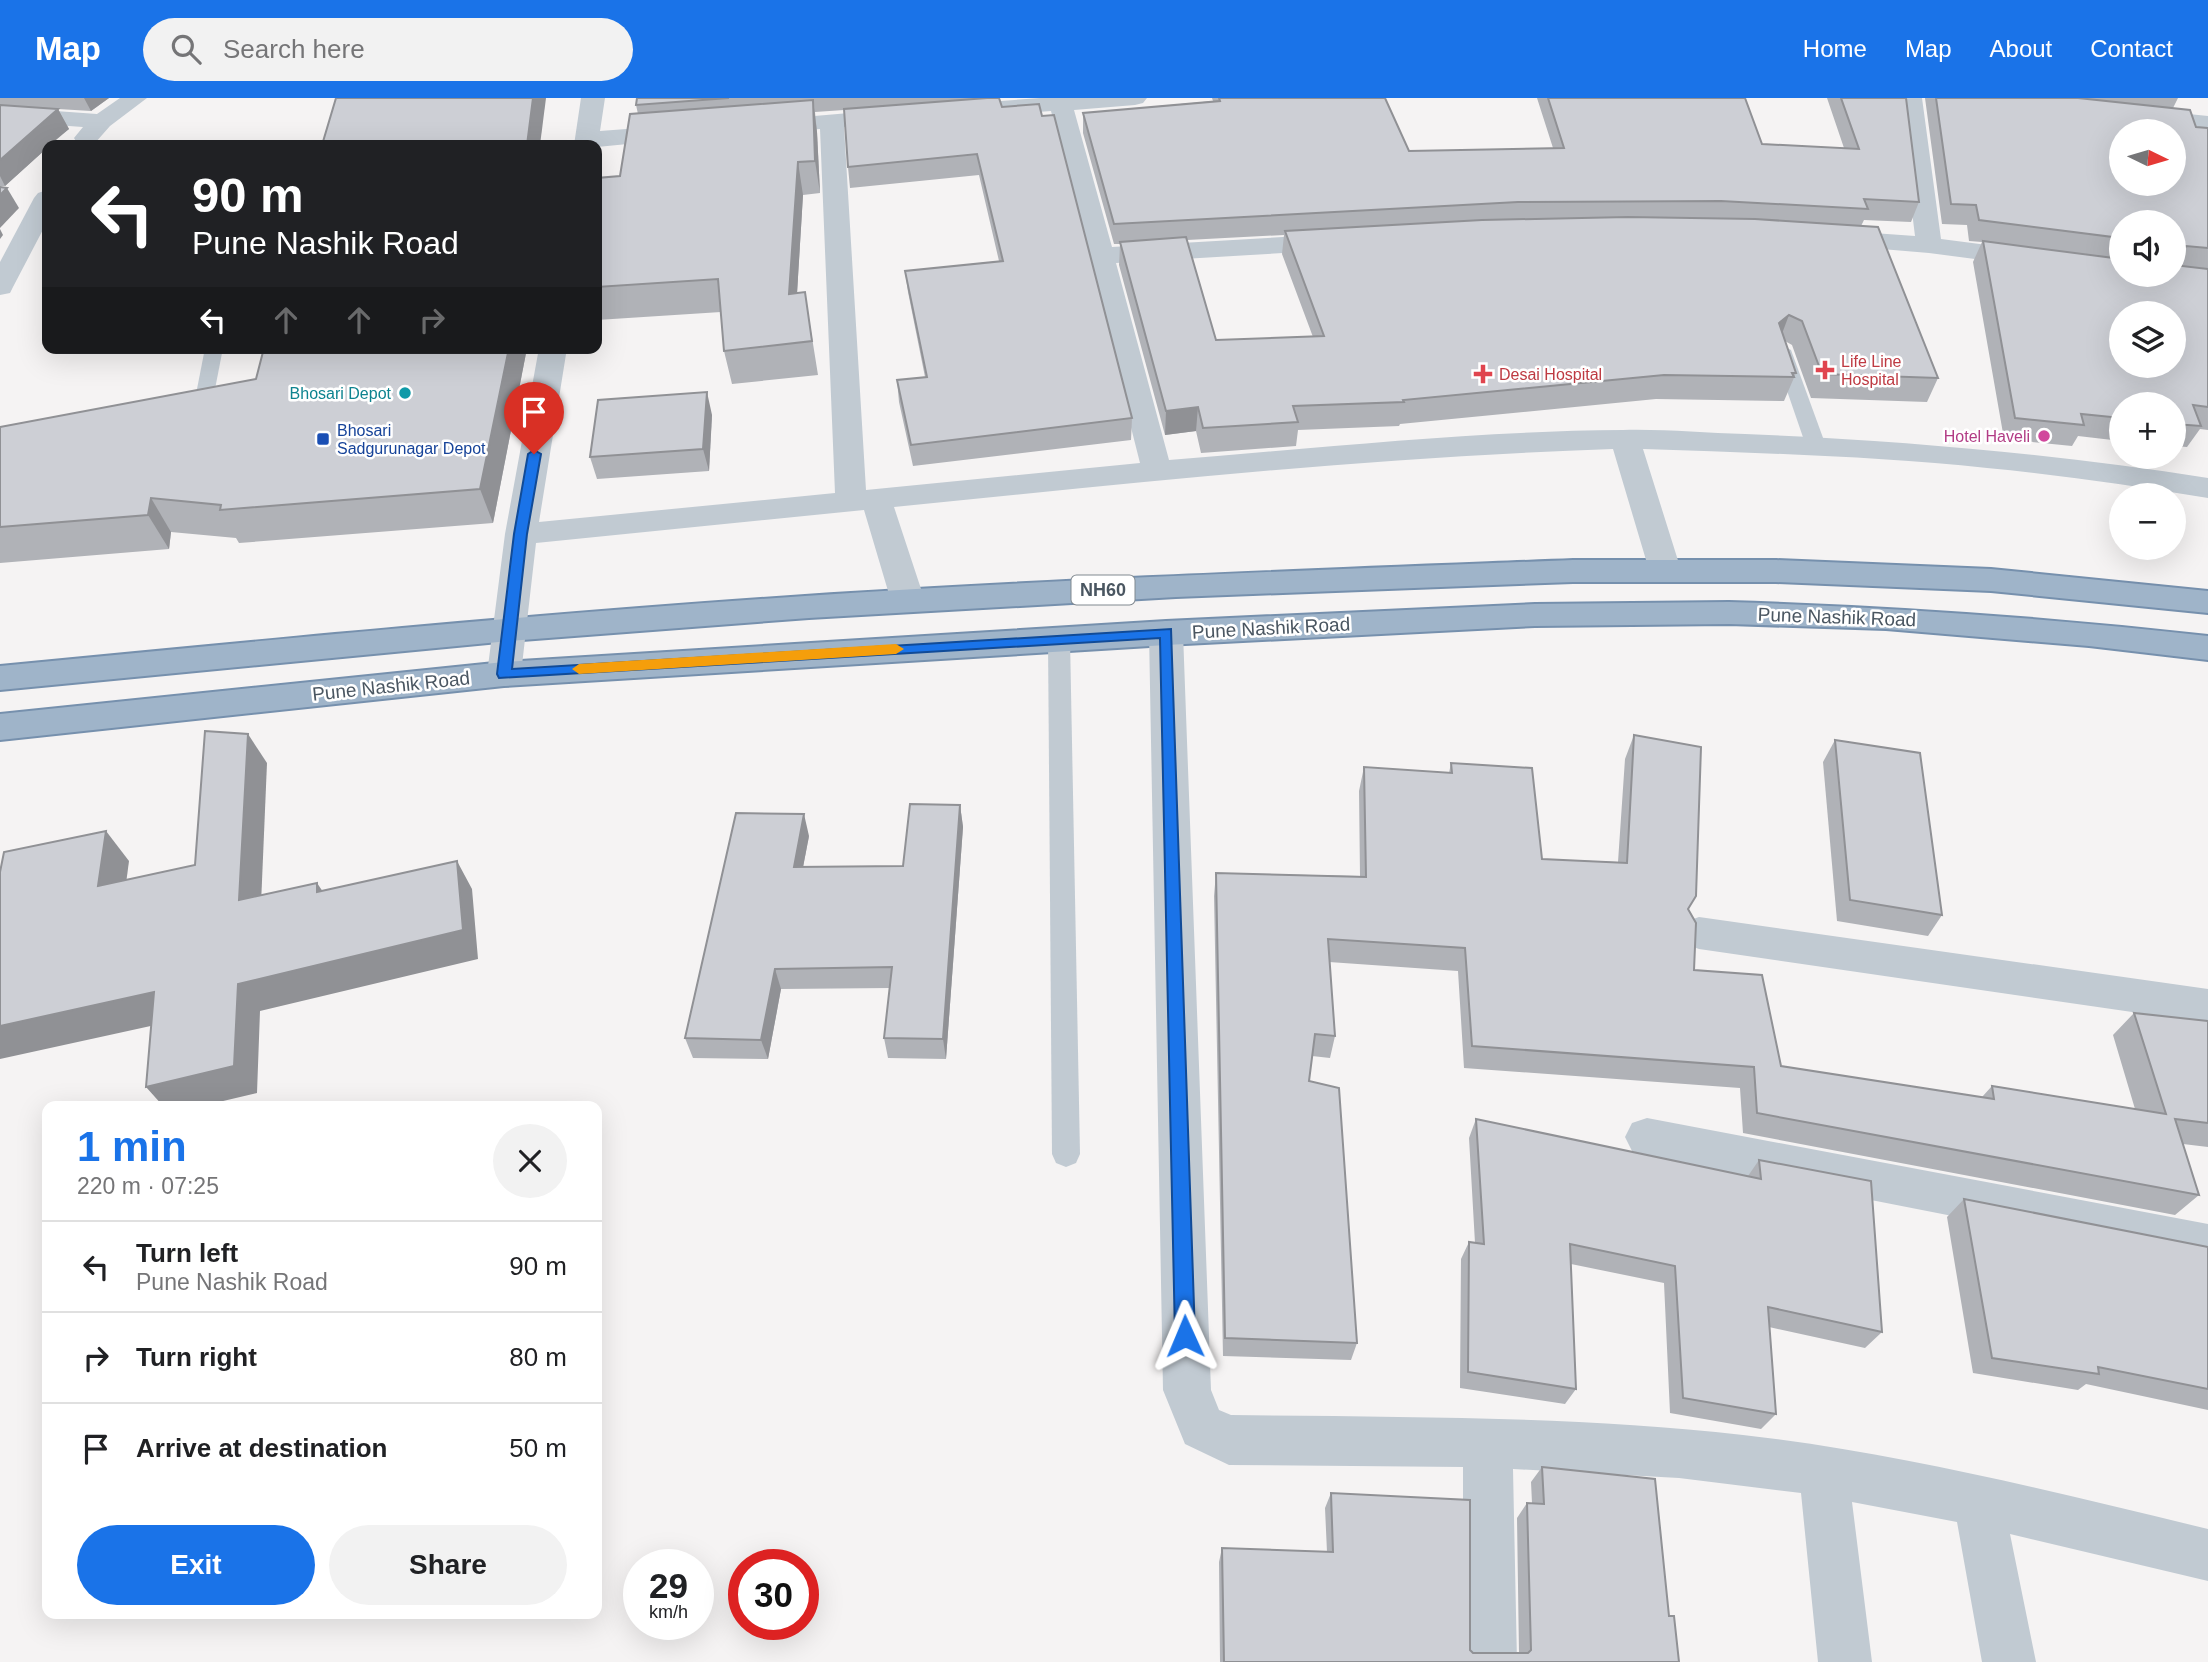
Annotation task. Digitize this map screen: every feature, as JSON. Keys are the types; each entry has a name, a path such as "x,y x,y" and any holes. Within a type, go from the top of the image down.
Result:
{"highway":[{"name":"NH60","path":"0,678 509,628 1176,586 1573,571 1776,570 1991,580 2208,602"},
{"name":"Pune Nashik Road","path":"0,727 504,674 1059,639 1535,615 1729,613 1886,618 2090,634 2208,648"}],"street":[{"path":"85,140 102,121 135,98"},
{"path":"586,140 593,98"},
{"path":"967,111 1135,98"},
{"path":"1910,98 1929,245"},
{"path":"1061,103 1157,471"},
{"path":"2111,113 2208,123"},
{"path":"0,114 102,121"},
{"path":"737,128 913,115"},
{"path":"832,121 863,501 908,601"},
{"path":"602,140 696,131"},
{"path":"0,287 6,263 39,199"},
{"path":"1805,236 1929,245 2109,268"},
{"path":"1099,256 1358,240"},
{"path":"504,674 521,534 551,354"},
{"path":"521,534 1157,471 1475,444 1625,439 1816,446 1998,460 2106,472 2208,488"},
{"path":"1625,439 1665,570"},
{"path":"1166,633 1186,1390 1202,1427 1229,1440 1488,1443 1679,1453 1824,1473 1978,1500 2208,1555"},
{"path":"1699,933 2208,1006"},
{"path":"1647,1137 2208,1245"},
{"path":"1488,1443 1490,1662"},
{"path":"1824,1473 1845,1662"},
{"path":"1978,1500 2009,1662"}],"lane":[{"path":"1781,346 1816,446"},
{"path":"206,388 213,354"},
{"path":"1059,639 1066,1154"}],"building":[{"path":"336,98 533,98 528,140 323,140"},
{"path":"637,98 729,98 636,105"},
{"path":"999,98 1002,107 1039,104 1042,116 1054,115 1132,418 911,445 897,380 927,377 905,271 1003,261 977,154 848,167 844,109"},
{"path":"1219,98 1385,98 1409,151 1564,148 1548,98 1745,98 1762,144 1859,149 1841,98 1906,98 1919,202 1864,199 1868,209 1721,201 1518,202 1114,224 1083,113 1220,101"},
{"path":"1936,98 2078,98 2190,110 2196,127 2208,128 2208,248 2186,246 2186,210 2109,210 2109,236 1979,220 1976,205 1951,204"},
{"path":"813,100 815,161 798,162 789,294 805,292 812,341 724,351 718,279 602,287 602,178 620,176 630,114"},
{"path":"0,105 58,109 0,160"},
{"path":"1628,217 1755,219 1878,227 1938,378 1822,374 1802,321 1789,315 1779,323 1796,373 1792,373 1794,377 1664,375 1403,400 1404,402 1293,406 1298,422 1203,428 1198,407 1166,411 1120,242 1186,237 1216,340 1324,336 1285,231 1482,220"},
{"path":"1983,241 2109,257 2109,287 2186,287 2186,266 2208,269 2208,407 2193,405 2201,426 2186,425 2186,392 2109,392 2109,417 2081,414 2084,425 2015,418"},
{"name":"Bhosari Sadgurunagar Depot","path":"262,354 508,354 480,489 220,510 221,505 151,498 148,515 0,527 0,427 256,379"},
{"path":"707,392 703,449 590,457 598,400"},
{"path":"205,731 248,734 239,900 317,883 317,892 457,861 463,930 238,984 234,1066 146,1087 154,992 0,1026 0,872 4,852 106,831 98,886 195,865"},
{"path":"1634,735 1701,747 1696,896 1688,909 1696,923 1694,970 1762,975 1781,1066 1994,1099 1992,1086 2166,1114 2134,1013 2208,1021 2208,1123 2175,1119 2199,1195 1757,1113 1754,1067 1472,1046 1465,948 1328,939 1335,1036 1315,1034 1309,1081 1339,1088 1357,1343 1225,1338 1216,873 1366,877 1364,767 1452,773 1451,763 1532,768 1542,859 1627,863"},
{"path":"1835,740 1920,753 1942,915 1850,900"},
{"path":"910,804 960,805 943,1039 884,1038 892,967 775,969 761,1040 685,1038 736,813 804,814 794,867 903,866"},
{"path":"1476,1119 1761,1179 1759,1160 1871,1181 1882,1332 1768,1307 1776,1414 1683,1398 1675,1266 1570,1244 1576,1389 1468,1372 1469,1242 1484,1244"},
{"path":"1964,1199 2208,1247 2208,1389 2098,1367 2099,1374 1992,1358"},
{"path":"1542,1467 1655,1479 1669,1616 1674,1616 1679,1662 1224,1662 1222,1548 1333,1552 1331,1493 1470,1500 1470,1650 1473,1653 1528,1653 1531,1650 1527,1503 1544,1504"}],"slow traffic":[{"path":"579,669 896,649"}],"place":[{"name":"Life Line Hospital","path":"1825,370"},
{"name":"Desai Hospital","path":"1483,374"},
{"name":"Bhosari Depot","path":"405,393"},
{"name":"Hotel Haveli","path":"2044,436"},
{"name":"Bhosari Sadgurunagar Depot","path":"323,439"}],"route":[{"path":"534,454 504,674 1166,633 1185,1336"}]}
